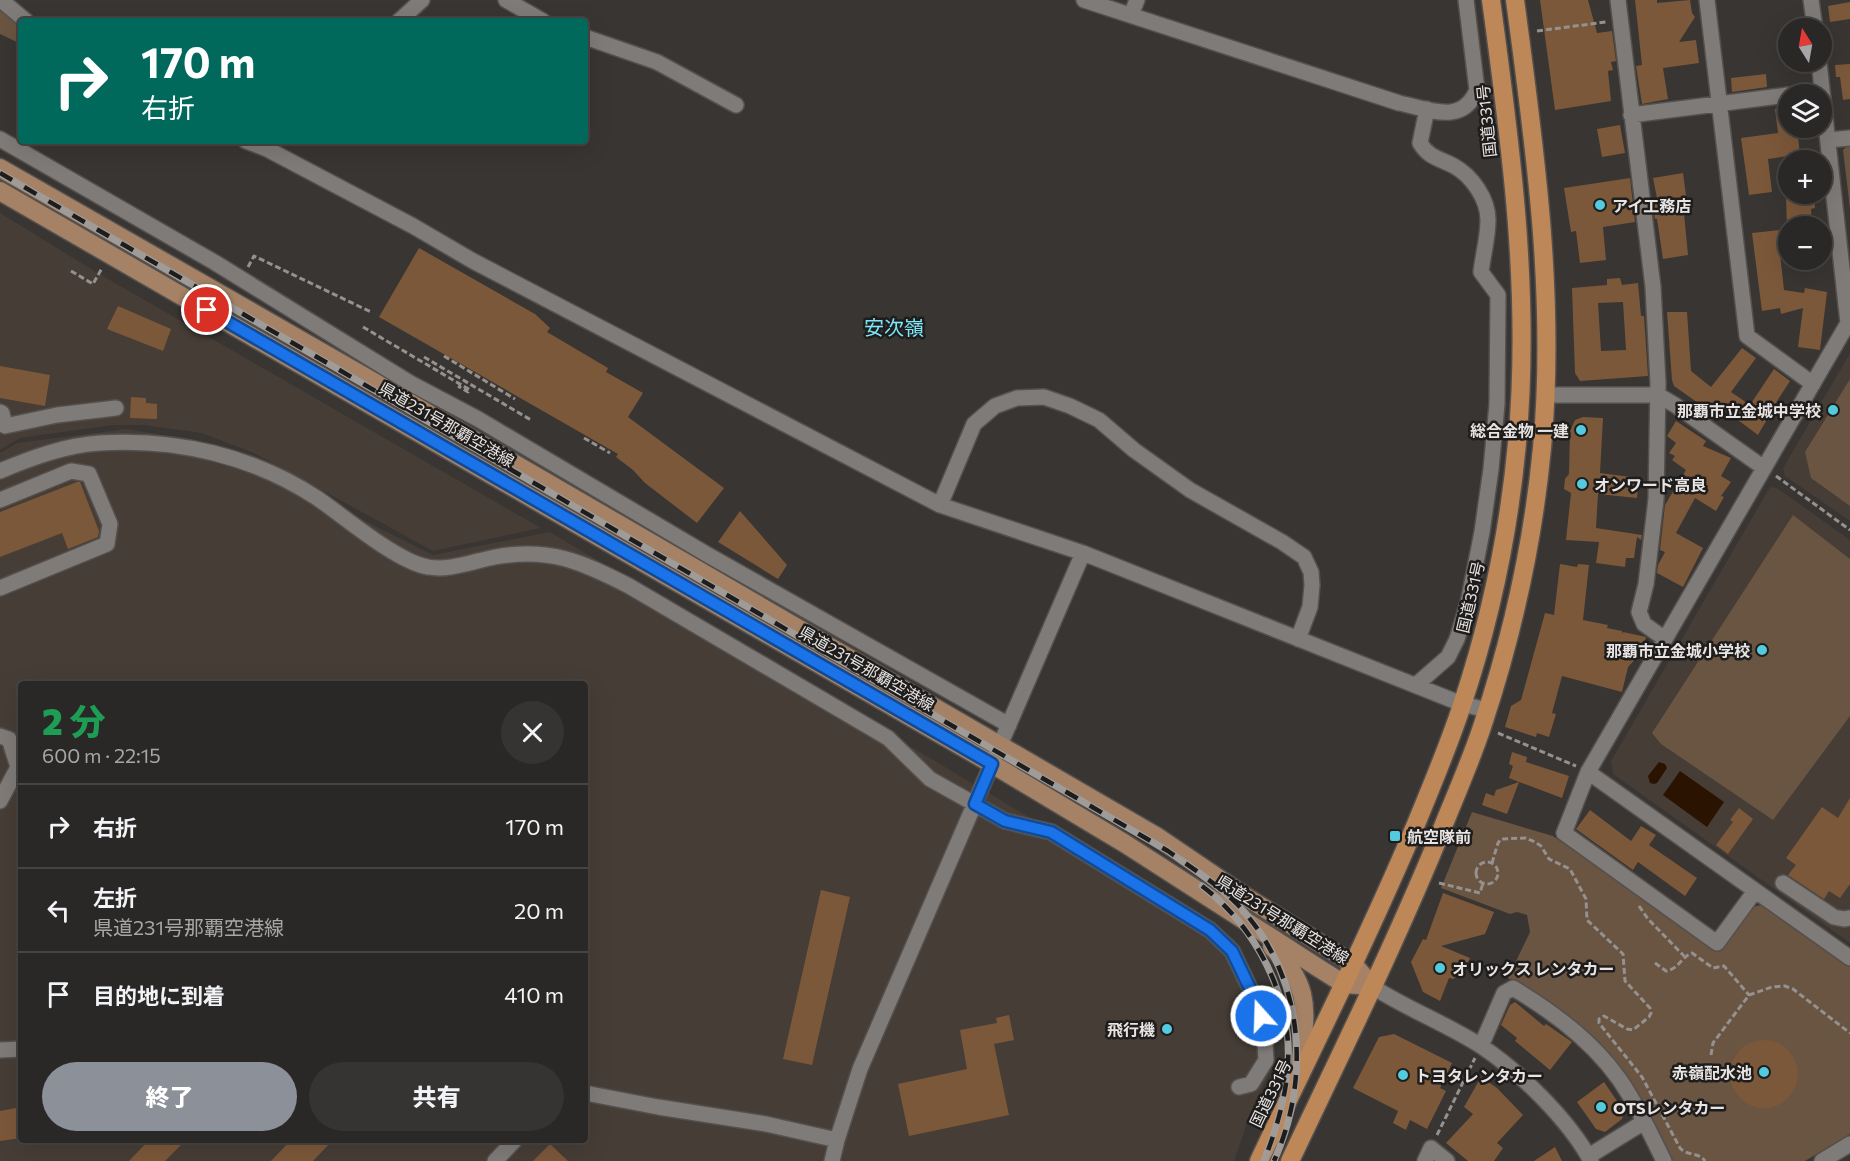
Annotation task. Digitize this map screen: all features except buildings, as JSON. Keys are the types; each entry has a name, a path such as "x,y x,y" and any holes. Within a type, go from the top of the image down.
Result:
{"highway":[{"name":"国道331号","path":"1259,1161 1404,853 1439,767 1462,704 1486,620 1501,550 1511,494 1521,392 1520,270 1506,114 1491,0"},
{"path":"1290,1161 1373,987 1463,777 1487,710 1527,556 1537,497 1545,395 1546,320 1532,125 1515,0"}],"main road":[{"name":"県道231号那覇空港線","path":"0,168 1156,836 1353,964 1373,987"},
{"name":"県道231号那覇空港線","path":"0,191 992,764 1124,843 1344,984 1373,987"},
{"path":"1252,927 1287,963 1302,992 1306,1023 1300,1076"}],"street":[{"path":"1,0 22,18"},
{"path":"402,18 422,0"},
{"path":"506,0 538,18"},
{"path":"1084,0 1399,103 1447,114 1462,110 1473,99 1477,90 1466,0"},
{"path":"1131,15 1137,0"},
{"path":"1618,0 1653,287 1658,395 1656,499 1646,584 1639,612 1644,624 1665,639"},
{"path":"1707,0 1747,336 1813,384"},
{"path":"1811,0 1814,18"},
{"path":"588,38 657,62 736,105"},
{"path":"1631,115 1778,96"},
{"path":"1416,685 1448,657 1457,639 1468,603 1490,479 1497,404 1498,295 1481,272 1488,219 1483,201 1472,180 1456,167 1427,154 1420,143 1427,109"},
{"path":"1755,891 1717,943 1564,833 1588,772 1848,323 1828,140 1850,138"},
{"path":"0,139 214,262 410,383 478,419 708,555 1009,725"},
{"path":"269,145 473,261 940,505 1083,553 1462,704 1487,710"},
{"path":"1545,395 1658,395 1764,468"},
{"path":"940,505 974,424 995,406 1017,398 1044,397 1070,406 1099,420 1134,450 1190,490 1304,557 1311,572 1312,585 1310,607 1298,639"},
{"path":"2,423 116,408"},
{"path":"0,471 54,452 99,443 160,444 225,455 272,472 315,497 404,559 429,567 454,566 498,556 530,554 558,555 590,566 630,586 888,738 930,778 1005,821 1051,832 1210,930 1232,951 1257,1003 1264,1028 1266,1060 1251,1084 1239,1087"},
{"path":"0,500 70,471 88,474 110,524 107,544 0,588"},
{"path":"832,1161 860,1069 1083,553"},
{"path":"0,736 9,739 18,767 0,801"},
{"path":"1588,772 1850,958"},
{"path":"1783,883 1834,916 1850,918"},
{"path":"1373,987 1390,999 1481,1046 1538,1093 1558,1115 1590,1158 1644,1122"},
{"path":"1481,1046 1504,993 1513,987 1549,1010 1593,1048 1629,1094 1664,1161"},
{"path":"0,1050 18,1049"},
{"path":"588,1094 766,1124 837,1140"},
{"path":"495,1161 512,1143"},
{"path":"1822,1161 1850,1144"},
{"path":"1428,1154 1447,1161"}],"path":[{"path":"1537,31 1620,21"},
{"path":"244,273 254,256 371,312"},
{"path":"363,327 470,390 468,392 458,386"},
{"path":"444,356 515,399"},
{"path":"424,357 531,420"},
{"path":"584,438 610,453"},
{"path":"1764,468 1850,530"},
{"path":"1497,733 1588,772"},
{"path":"1492,863 1501,839 1526,838 1541,846 1550,859 1574,873 1586,899 1587,920 1623,954 1625,981 1650,1008 1651,1013 1633,1030 1604,1016 1599,1019 1599,1023 1642,1077 1680,1149 1683,1152 1700,1156 1706,1161"},
{"path":"1485,862 1492,863 1498,872 1496,879 1491,883 1484,883 1478,878 1478,868 1485,862"},
{"path":"1632,882 1631,890 1640,908 1684,956"},
{"path":"1439,883 1480,892 1484,883"},
{"path":"1655,963 1666,971 1673,970 1684,956 1692,953 1713,968 1724,966 1749,995"},
{"path":"1711,1055 1713,1043 1749,995 1772,987 1785,986 1793,989 1850,1033"},
{"path":"1428,1154 1481,1046"}],"shaded area":[{"path":"0,9 18,24 18,43 0,34"},
{"path":"1850,143 1850,209 1843,150"},
{"path":"0,213 96,272 541,528 433,551 256,454 202,433 143,425 113,425 20,438 0,450"},
{"name":"那覇市立金城中学校","path":"1850,353 1850,521 1785,476 1783,468"},
{"path":"1850,379 1850,506 1811,478 1805,452"},
{"path":"126,429 200,441 267,462 365,521 433,555 550,532 1234,939 1259,990 1273,1066 1252,1109 1234,1161 0,1161 0,453 17,443"},
{"name":"那覇市立金城小学校","path":"1770,487 1777,488 1850,540 1850,943 1613,774 1611,761"},
{"path":"1793,515 1850,559 1850,716 1773,820 1661,744 1652,733"},
{"path":"1659,762 1665,764 1667,768 1657,783 1650,783 1648,776"},
{"path":"1680,771 1724,802 1707,827 1663,795"},
{"path":"1472,812 1553,836 1719,952 1752,907 1761,905 1850,967 1850,1134 1805,1161 1673,1161 1625,1081 1596,1044 1557,1007 1508,978 1530,932 1527,915 1517,912 1510,914 1441,888"}],"railway":[{"path":"0,173 1168,851 1213,883 1237,904 1259,932 1276,962 1288,994 1295,1027 1297,1061 1294,1095 1286,1128 1274,1161"},
{"path":"1202,886 1239,922 1254,942 1267,965 1284,1013 1288,1039 1287,1077 1280,1114 1264,1161"}],"place":[{"name":"アイ工務店","path":"1600,205"},
{"name":"那覇市立金城中学校","path":"1833,410"},
{"name":"総合金物 一建","path":"1581,430"},
{"name":"オンワード高良","path":"1582,484"},
{"name":"那覇市立金城小学校","path":"1762,650"},
{"name":"航空隊前","path":"1395,836"},
{"name":"オリックス レンタカー","path":"1440,968"},
{"name":"飛行機","path":"1167,1029"},
{"name":"赤嶺配水池","path":"1764,1072"},
{"name":"トヨタレンタカー","path":"1403,1075"},
{"name":"OTSレンタカー","path":"1601,1107"}],"district":[{"name":"安次嶺","path":"894,327"}],"route":[{"path":"207,310 992,764 975,804 1005,821 1051,832 1210,930 1232,951 1245,975 1261,1016"}]}
